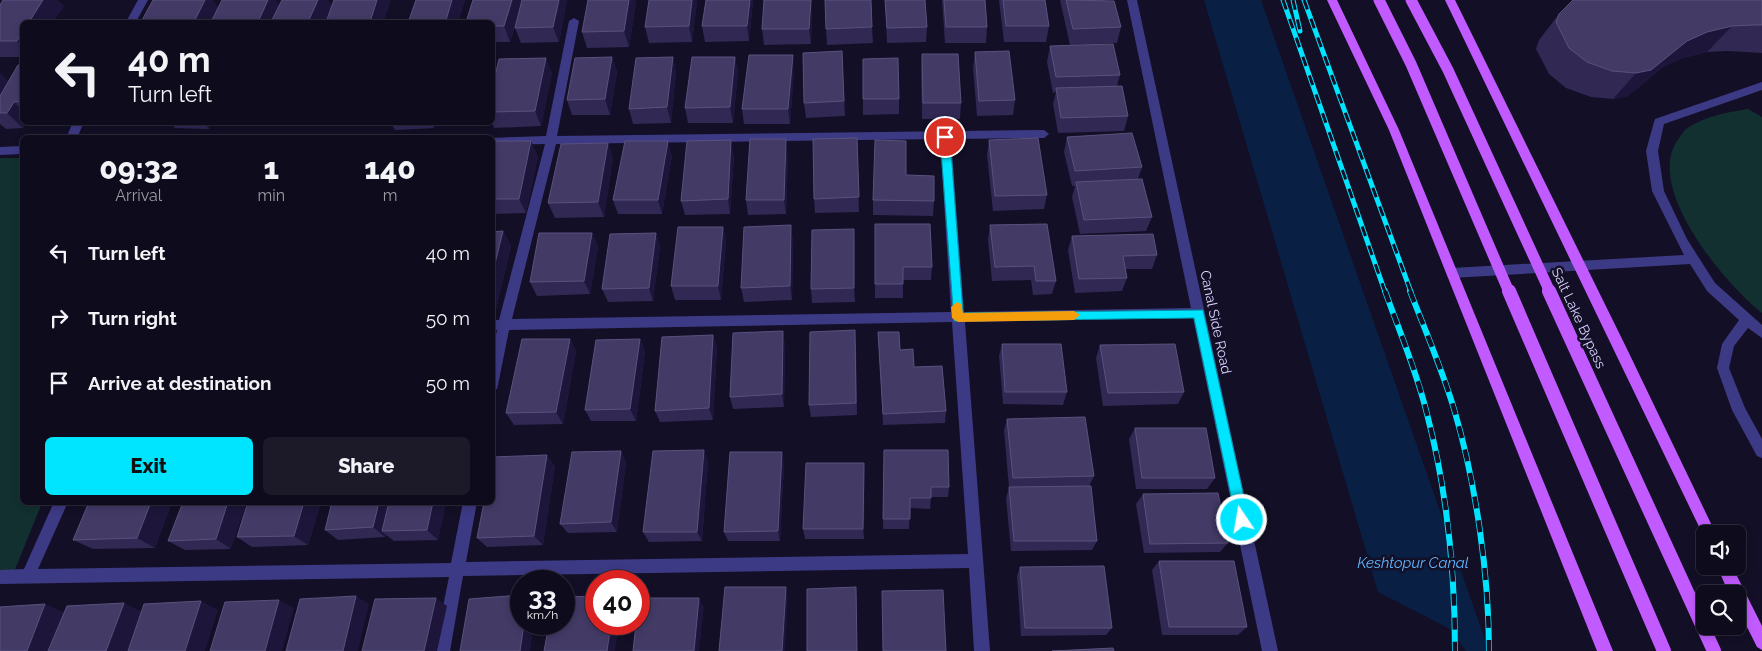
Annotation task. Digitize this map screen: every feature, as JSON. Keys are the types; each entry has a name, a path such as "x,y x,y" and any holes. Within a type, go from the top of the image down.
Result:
{"main road":[{"path":"1332,0 1394,130 1605,651"},
{"path":"1379,0 1415,74 1664,651"},
{"name":"Salt Lake Bypass","path":"1411,0 1448,70 1714,651"},
{"path":"1450,0 1705,525"},
{"path":"1746,611 1762,642"}],"street":[{"path":"132,20 143,0"},
{"name":"Canal Side Road","path":"1132,0 1270,651"},
{"path":"495,355 498,325 551,141 574,21"},
{"path":"1762,86 1659,122 1652,151 1658,191 1691,259 1711,287 1746,321 1762,333"},
{"path":"495,142 945,137 1044,134"},
{"path":"945,137 982,651"},
{"path":"0,151 20,150"},
{"path":"1452,272 1691,259"},
{"path":"498,325 1199,313"},
{"path":"1746,321 1728,344 1723,368 1739,410 1762,452"},
{"path":"28,576 60,505"},
{"path":"442,651 469,505"},
{"path":"0,577 975,561"}],"green space":[{"path":"1748,109 1762,117 1762,313 1728,280 1710,258 1693,233 1679,207 1671,182 1670,158 1679,138 1686,129 1710,117"},
{"path":"0,158 20,158 20,505 41,505 14,572 0,572"}],"water":[{"name":"Keshtopur Canal","path":"1204,0 1261,0 1489,651 1466,651 1450,629 1378,592"}],"building":[{"path":"3,0 43,0 30,20 20,20 20,36 17,41 0,41 0,5"},
{"path":"153,0 205,0 195,20 142,20"},
{"path":"222,0 268,0 259,20 212,20"},
{"path":"282,0 318,0 309,20 272,20"},
{"path":"334,0 377,0 371,20 327,20"},
{"path":"416,0 452,0 446,20 409,20"},
{"path":"473,0 512,0 504,26 495,26 495,20 467,20"},
{"path":"522,0 559,0 553,27 515,28"},
{"path":"588,0 629,0 624,31 582,32"},
{"path":"649,0 692,0 689,26 645,27"},
{"path":"706,0 750,0 747,26 702,26"},
{"path":"764,0 811,0 809,29 762,29"},
{"path":"825,0 871,0 872,27 826,29"},
{"path":"885,0 925,0 927,27 887,28"},
{"path":"944,0 985,0 987,27 946,27"},
{"path":"1003,0 1045,0 1049,26 1006,26"},
{"path":"1066,0 1114,1 1121,27 1073,29"},
{"path":"1573,0 1762,0 1762,25 1732,26 1707,32 1687,41 1651,70 1636,73 1612,71 1587,62 1569,48 1556,22 1559,14"},
{"path":"1113,44 1120,75 1056,77 1050,46"},
{"path":"842,51 844,101 804,103 803,53"},
{"path":"1009,51 1015,100 979,101 975,52"},
{"path":"922,54 958,54 961,103 923,103"},
{"path":"749,55 793,55 788,109 742,109"},
{"path":"612,57 605,99 567,100 575,58"},
{"path":"673,57 667,107 629,109 636,58"},
{"path":"692,57 735,57 730,107 685,108"},
{"path":"546,58 535,111 495,112 495,76 499,59"},
{"path":"898,58 899,99 863,99 863,59"},
{"path":"18,65 20,65 20,101 14,102 7,113 0,113 0,96"},
{"path":"1122,86 1128,116 1061,118 1056,88"},
{"path":"1132,133 1142,167 1075,171 1067,137"},
{"path":"857,138 859,197 814,199 813,139"},
{"path":"1038,138 1047,195 995,196 989,140"},
{"path":"750,139 786,139 784,200 746,200"},
{"path":"731,140 728,199 681,201 687,141"},
{"path":"875,140 906,141 906,175 934,176 934,201 873,200"},
{"path":"495,141 531,141 519,199 495,199"},
{"path":"625,141 668,141 658,200 613,200"},
{"path":"608,143 598,202 548,203 561,144"},
{"path":"1142,179 1152,217 1084,220 1076,182"},
{"path":"875,224 930,224 932,267 903,267 903,284 875,284"},
{"path":"1047,224 1056,281 1036,281 1034,266 995,267 990,225"},
{"path":"791,225 790,286 741,288 744,227"},
{"path":"678,227 723,227 718,286 671,286"},
{"path":"854,229 854,288 811,289 812,230"},
{"path":"503,231 495,264 495,232"},
{"path":"539,233 592,233 584,281 530,282"},
{"path":"656,233 649,288 602,289 610,234"},
{"path":"1153,234 1157,255 1123,256 1127,278 1079,279 1072,236"},
{"path":"855,330 856,403 809,405 810,332"},
{"path":"783,331 782,394 730,397 733,333"},
{"path":"878,332 899,332 900,350 913,349 914,367 942,366 946,411 883,414"},
{"path":"713,335 709,408 655,411 662,337"},
{"path":"522,339 570,339 556,412 506,413"},
{"path":"640,339 630,409 585,410 596,340"},
{"path":"1002,344 1061,344 1067,392 1005,392"},
{"path":"1175,344 1184,392 1108,393 1100,345"},
{"path":"1085,417 1094,476 1013,478 1007,419"},
{"path":"1135,428 1206,428 1215,478 1142,478"},
{"path":"704,450 697,532 643,532 653,451"},
{"path":"884,450 948,450 949,487 931,487 931,498 910,498 910,519 883,519"},
{"path":"621,451 611,522 560,524 572,452"},
{"path":"730,452 782,452 778,531 724,532"},
{"path":"547,455 534,536 477,538 483,505 495,505 495,457"},
{"path":"806,463 864,463 863,529 803,529"},
{"path":"1091,486 1097,541 1014,541 1009,487"},
{"path":"1218,493 1228,543 1150,544 1143,494"},
{"path":"88,505 150,505 137,538 73,540"},
{"path":"182,505 227,505 216,539 168,541"},
{"path":"247,505 303,505 294,536 237,537"},
{"path":"331,505 378,505 373,527 325,530"},
{"path":"388,505 432,505 427,530 382,531"},
{"path":"1159,561 1234,561 1247,627 1169,627"},
{"path":"1104,566 1112,628 1025,628 1020,567"},
{"path":"725,587 786,587 782,651 719,651"},
{"path":"856,587 857,651 807,651 807,589"},
{"path":"943,590 946,651 883,651 882,591"},
{"path":"356,596 343,651 286,651 300,599"},
{"path":"510,596 510,635 522,635 520,651 460,651 469,599"},
{"path":"575,596 585,597 585,635 609,635 607,651 544,651 547,635 575,635"},
{"path":"436,598 424,651 362,651 375,599"},
{"path":"650,598 699,598 694,651 633,651 635,635 650,635"},
{"path":"279,600 265,651 210,651 225,602"},
{"path":"201,601 185,651 128,651 144,604"},
{"path":"124,603 106,651 48,651 67,606"},
{"path":"45,604 27,651 0,651 0,607"},
{"path":"1113,648 1114,651 1052,651"}],"railway":[{"path":"1283,0 1385,292"},
{"path":"1293,0 1300,31"},
{"path":"1304,0 1411,292"},
{"path":"1385,291 1422,395 1439,469 1451,560 1455,651"},
{"path":"1410,291 1439,364 1454,409 1469,467 1484,561 1489,651"}],"slow traffic":[{"path":"957,307 958,318 1074,315"}],"route":[{"path":"945,137 958,318 1199,313 1242,520"}]}
